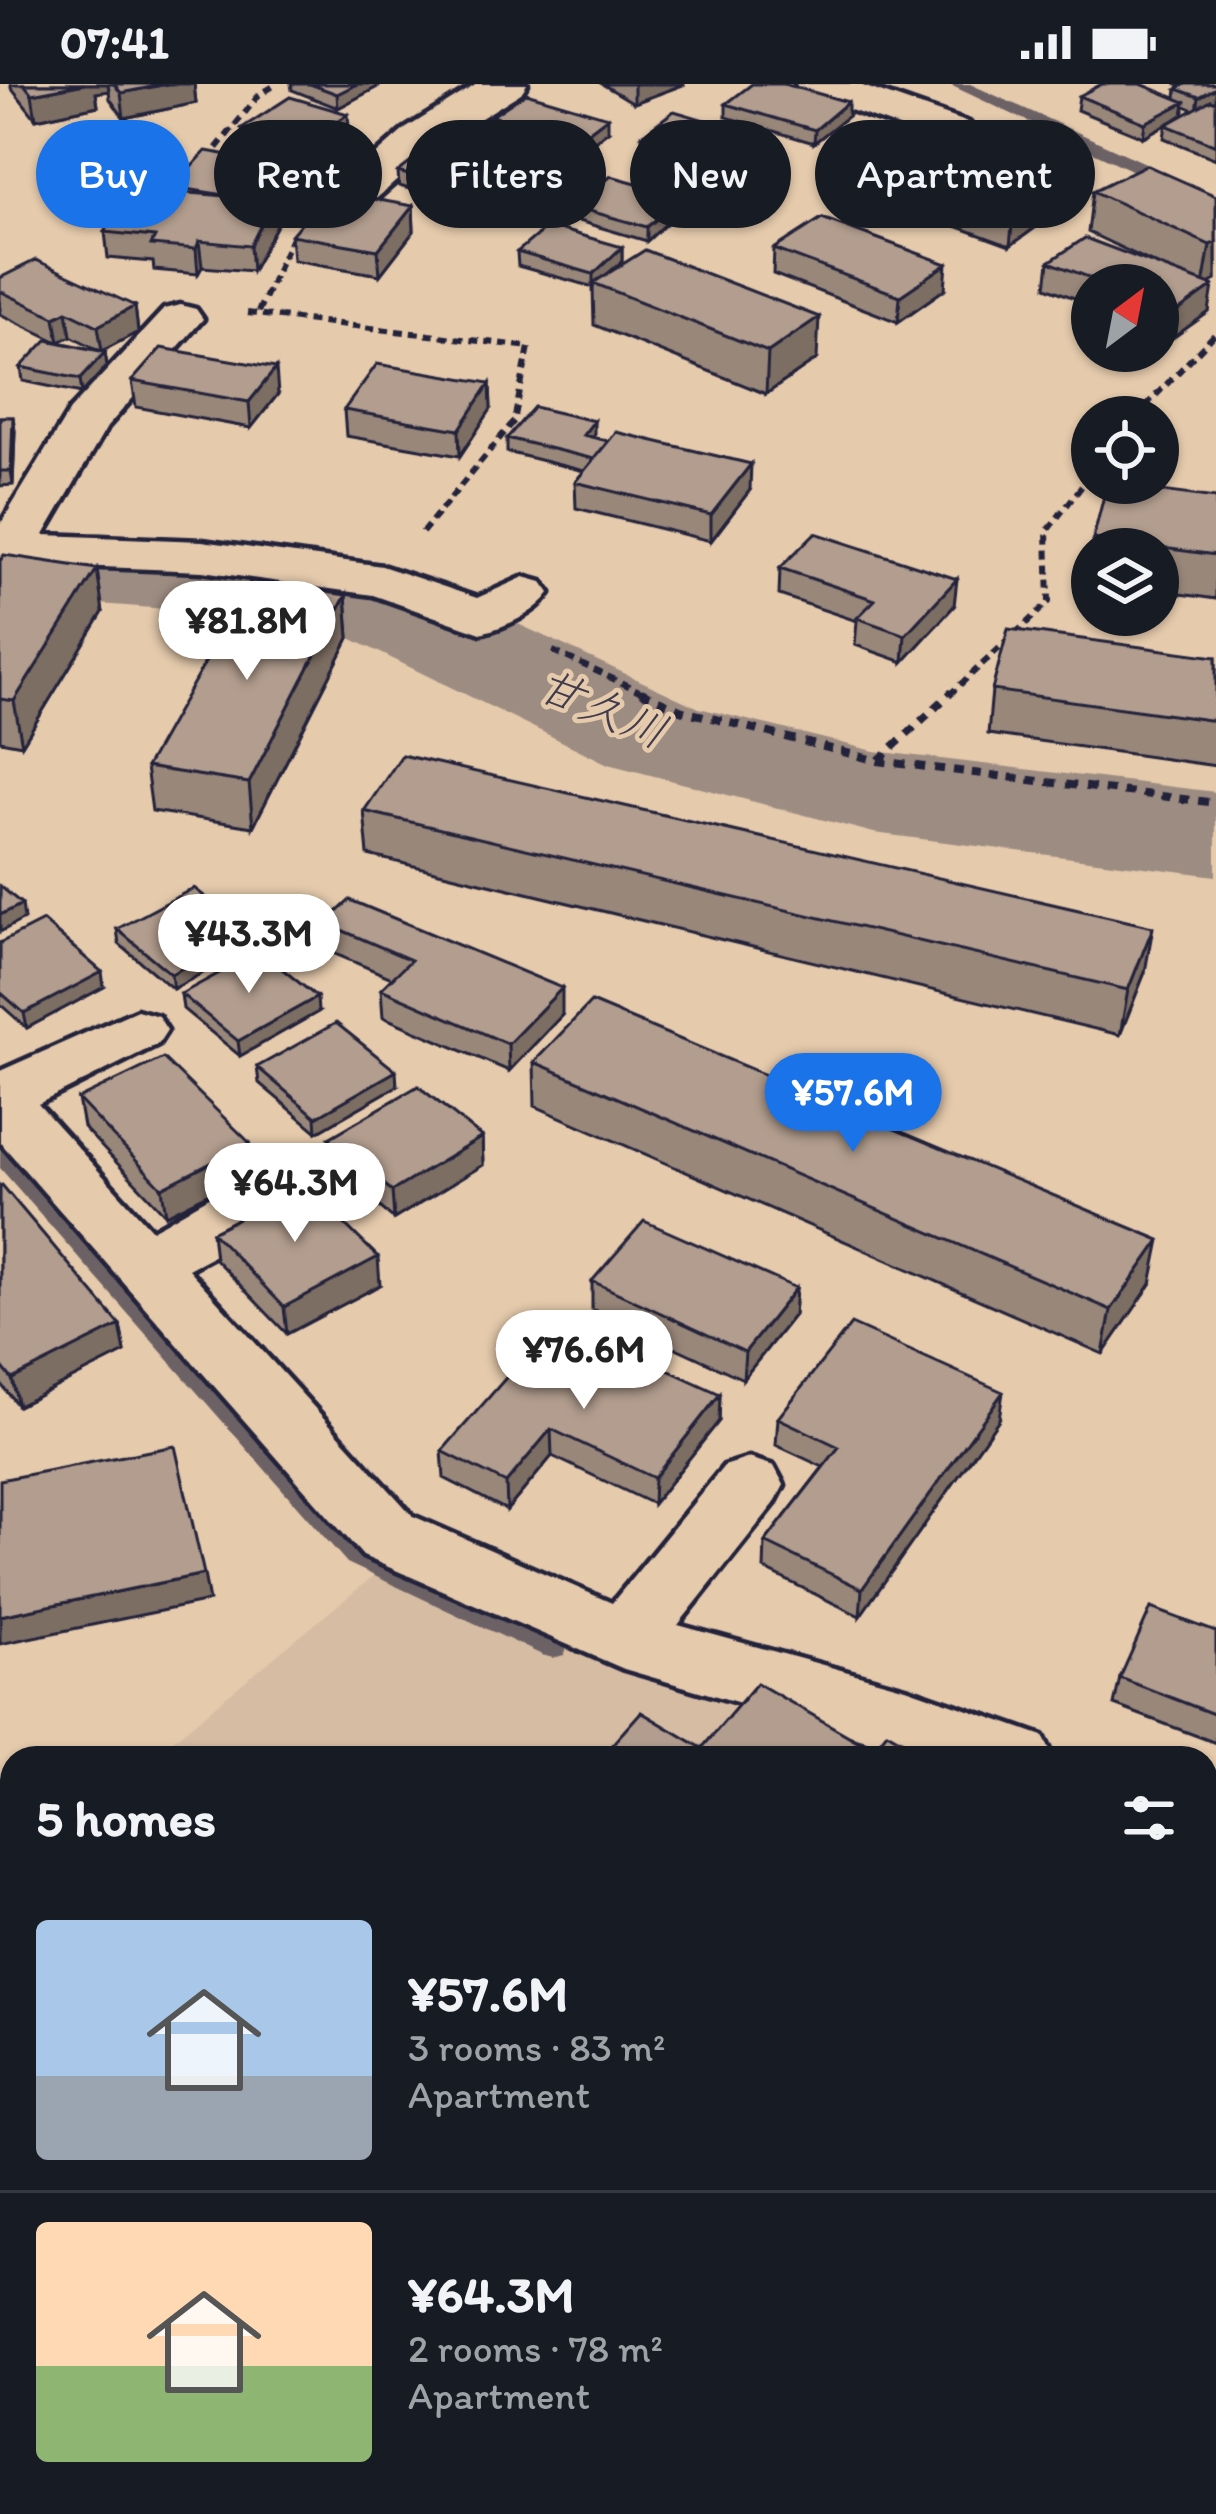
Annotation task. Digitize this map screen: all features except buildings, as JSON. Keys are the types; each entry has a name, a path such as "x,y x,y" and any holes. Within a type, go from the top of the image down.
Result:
{"street":[{"path":"382,171 420,138 506,84"},
{"path":"817,84 920,120"},
{"path":"5,555 87,420 180,319"},
{"path":"5,555 202,556 382,581 502,605"},
{"path":"137,1030 0,1100 388,1536 624,1640 906,1719 982,1746"},
{"path":"142,1264 285,1189"},
{"path":"624,1640 749,1485"}],"path":[{"path":"239,120 259,94 277,84"},
{"path":"258,312 296,228"},
{"path":"180,319 258,312 529,347 514,421 382,581"},
{"path":"1155,396 1216,334"},
{"path":"878,761 1049,602 1047,531 1071,500"},
{"path":"502,605 680,710 878,761 1216,803"}],"shaded area":[{"path":"392,1561 932,1746 166,1746"}],"waterway":[{"path":"956,84 1146,170 1216,210"},
{"name":"甘久川","path":"0,575 99,568 261,580 387,609 654,736 874,792 1216,834"},
{"path":"0,1151 357,1555 553,1646"}]}
